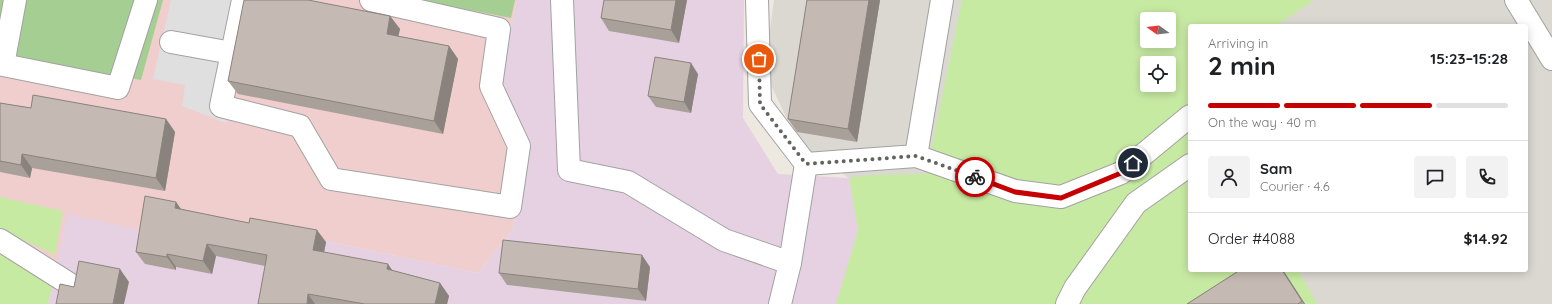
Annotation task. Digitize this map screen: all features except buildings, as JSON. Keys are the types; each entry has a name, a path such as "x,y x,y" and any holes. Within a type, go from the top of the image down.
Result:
{"lane":[{"path":"15,0 1,65 118,88 146,0"},
{"path":"243,0 222,106 300,126 331,179 510,207 520,146 491,86 499,29 371,0"},
{"path":"562,0 569,170 628,182 724,240 790,263"},
{"path":"758,0 760,104 806,164 790,263 775,302"},
{"path":"916,156 942,0"},
{"path":"1516,0 1552,59"},
{"path":"171,42 232,53"},
{"path":"806,164 916,156 1015,192 1061,198 1121,173 1188,118"},
{"path":"1067,304 1075,288 1136,203 1188,166"},
{"path":"0,240 68,283"}],"shaded area":[{"path":"0,0 517,0 499,81 527,148 513,229 478,273 153,205 146,231 56,266 0,233"},
{"path":"171,0 249,0 226,123 182,106 185,85 153,79"},
{"path":"517,0 744,0 743,118 778,174 849,178 858,230 836,304 48,304 67,214 145,231 153,205 478,273 513,229 527,148 499,81"},
{"path":"774,0 1552,0 1552,304 836,304 858,230 849,178 800,146 769,81 769,37"}],"green space":[{"path":"0,0 163,0 141,80 0,55"},
{"path":"418,0 515,0 511,18"},
{"path":"962,0 1314,0 1279,24 1188,24 1188,272 1299,272 1317,304 836,304 858,230 849,178 869,175 926,174"},
{"path":"0,197 63,211 55,255 0,229"},
{"path":"0,251 53,283 48,304 0,304"}],"way so far":[{"path":"759,59 760,104 806,164 916,156 975,177"}],"route":[{"path":"975,177 1015,192 1061,198 1121,173 1133,163"}]}
